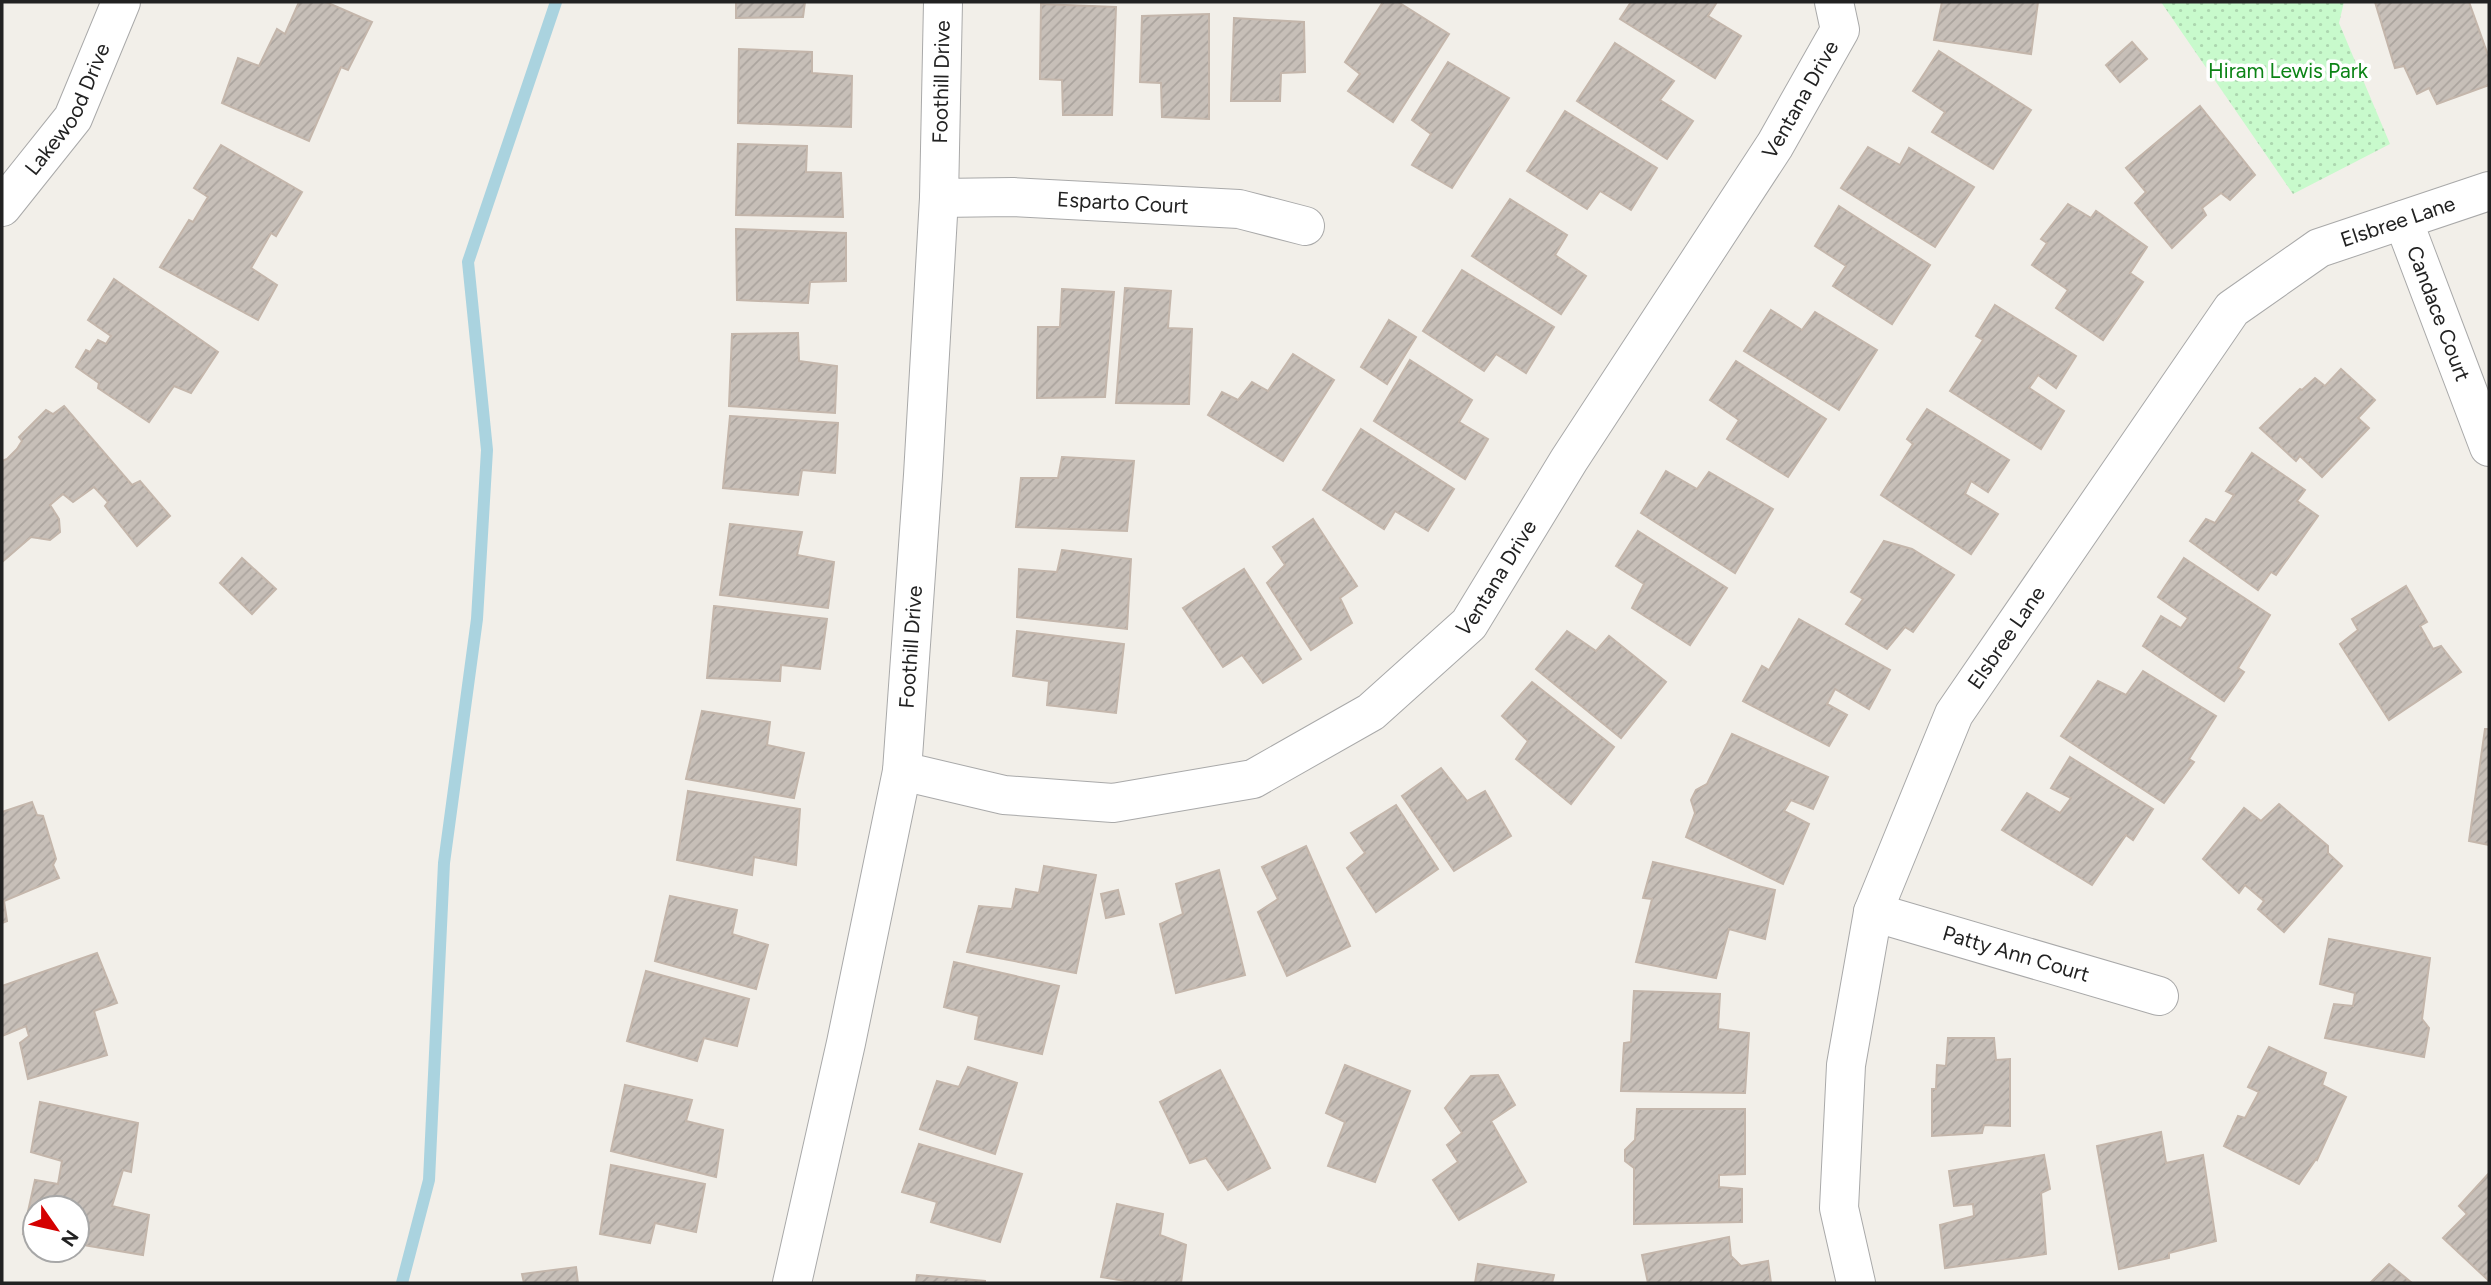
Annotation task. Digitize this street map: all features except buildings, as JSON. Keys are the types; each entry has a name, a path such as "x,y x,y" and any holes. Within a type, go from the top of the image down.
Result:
{"street":[{"name":"Lakewood Drive","path":"2,207 73,118 121,2"},
{"name":"Foothill Drive","path":"792,1283 849,1029 902,771 939,198 943,2"},
{"name":"Ventana Drive","path":"902,771 1004,795 1113,803 1253,779 1371,712 1469,624 1569,460 1775,145 1840,30 1834,2"},
{"name":"Elsbree Lane","path":"1856,1283 1839,1208 1846,1065 1873,912 1954,714 2232,309 2319,248 2489,191"},
{"name":"Esparto Court","path":"939,198 1013,197 1239,209 1305,226"},
{"name":"Candace Court","path":"2403,220 2489,447"},
{"name":"Patty Ann Court","path":"1873,912 2160,996"}],"green space":[{"name":"Hiram Lewis Park","path":"2161,2 2344,2 2339,23 2390,144 2293,194"}],"waterway":[{"path":"402,1283 429,1180 444,863 477,619 487,450 468,262 556,2"}]}
